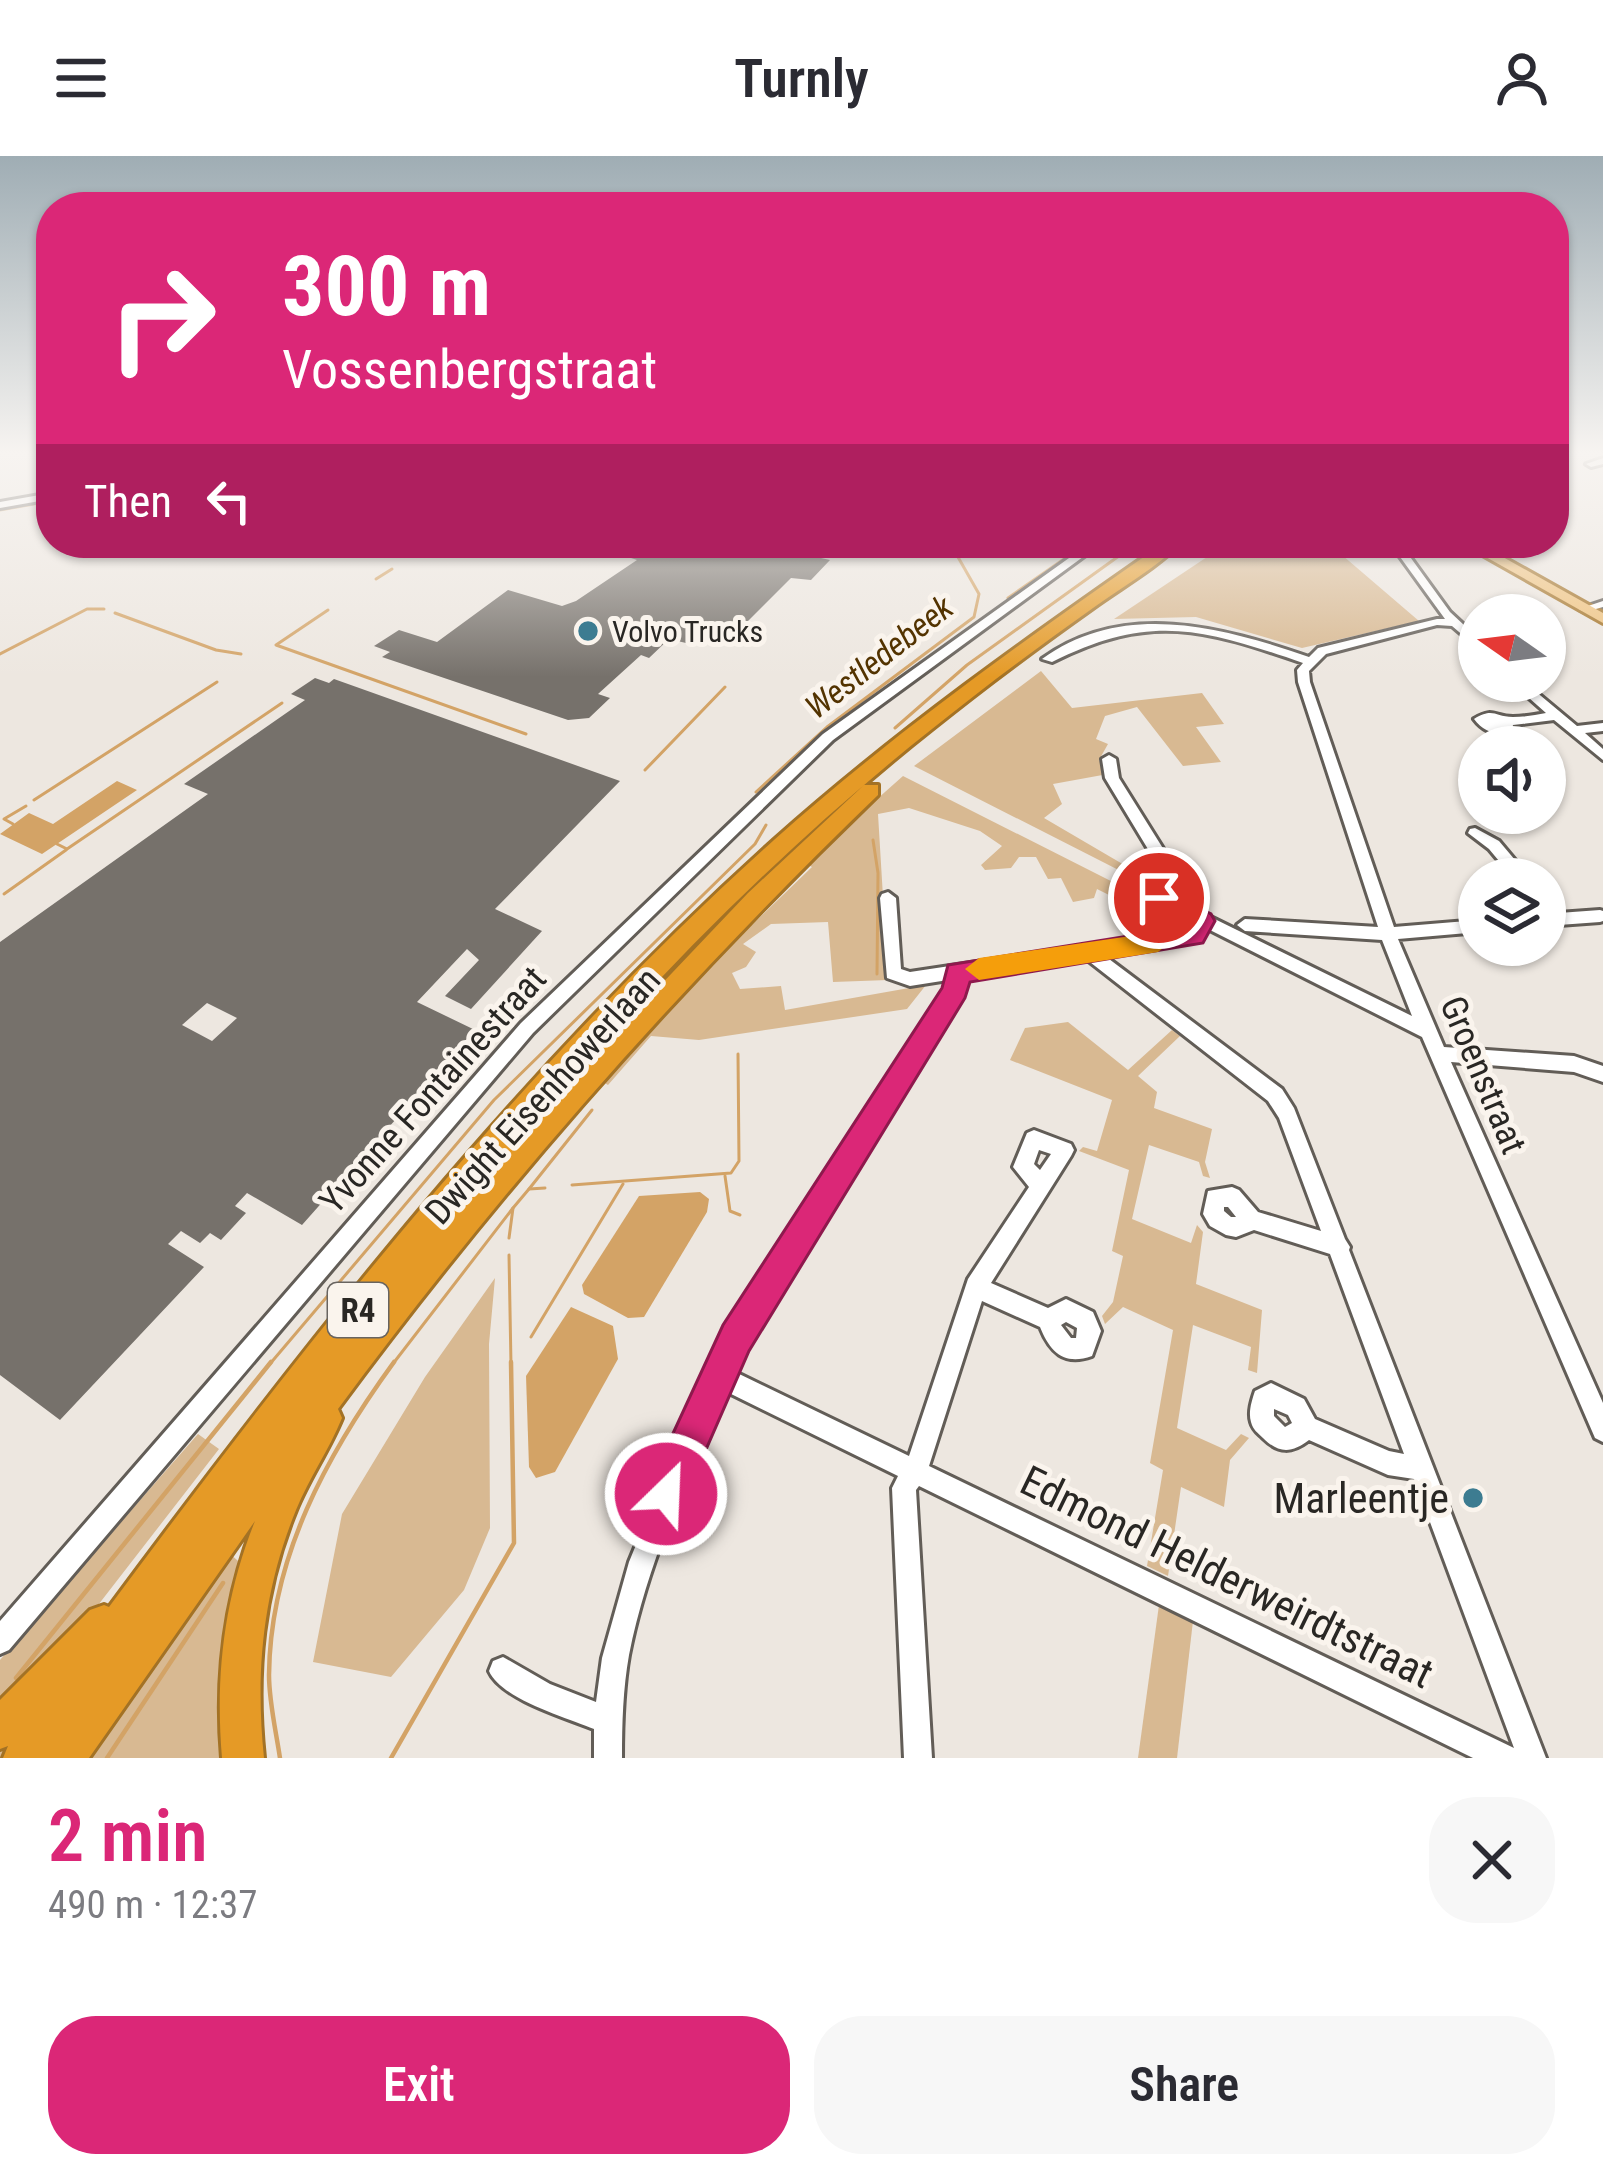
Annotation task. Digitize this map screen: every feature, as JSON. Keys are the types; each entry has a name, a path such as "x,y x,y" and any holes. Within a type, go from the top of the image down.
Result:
{"highway":[{"path":"1102,593 1142,558"},
{"name":"Dwight Eisenhowerlaan","path":"24,1758 175,1547 455,1190 696,927 895,748 1152,558"},
{"name":"Dwight Eisenhowerlaan","path":"64,1758 276,1460 580,1082 758,893 943,728 1172,558"},
{"path":"243,1758 237,1688 241,1640 266,1536 304,1454 371,1337"},
{"path":"0,1729 175,1547"}],"main road":[{"path":"1500,558 1597,610"}],"street":[{"name":"Yvonne Fontainestraat","path":"0,1641 527,1028 828,737 1076,558"},
{"path":"1404,558 1441,618 1458,626"},
{"path":"1048,659 1090,637 1152,624 1212,630 1309,661 1322,651 1441,618"},
{"name":"Groenstraat","path":"1309,661 1303,670 1304,682 1387,934 1603,1430"},
{"path":"1539,702 1603,757"},
{"path":"1507,722 1555,716"},
{"path":"1572,731 1603,727"},
{"path":"1109,759 1112,778 1171,874 1159,898 1430,1033"},
{"path":"1477,834 1505,858"},
{"path":"888,898 892,974 910,979 1193,935 1202,921"},
{"path":"1566,919 1600,916"},
{"path":"1244,925 1387,934 1458,928"},
{"path":"1090,953 1275,1095 1287,1114 1532,1758"},
{"path":"608,1758 606,1720 629,1593 717,1375 956,990 957,973"},
{"path":"1439,1054 1574,1064 1603,1074"},
{"path":"922,1756 903,1500 976,1287 1041,1185"},
{"path":"1252,1220 1340,1247"},
{"path":"976,1287 1049,1320"},
{"name":"Edmond Helderweirdtstraat","path":"717,1375 1504,1758"},
{"path":"1307,1427 1388,1462 1424,1469"},
{"path":"503,1671 541,1694 606,1720"}],"shaded area":[{"path":"1206,558 1346,558 1419,621 1302,648 1196,617 1114,619"},
{"path":"1041,671 1072,708 1202,693 1224,724 1196,727 1221,762 1183,766 1137,707 1105,716 1096,739 1108,744 1099,760 1108,774 1053,784 1062,804 1044,818 1155,883 1150,886 914,766"},
{"path":"903,776 1178,915 1183,926 1173,935 1156,937 1119,900 1097,889 1094,898 1073,902 1061,878 1048,879 1036,857 1019,857 1011,868 985,870 981,865 1002,846 980,831 909,808 878,814 888,980 833,982 828,922 771,924 743,944 756,952 746,967 732,973 740,989 781,986 785,1010 926,985 907,1009 699,1040 651,1036 608,1085 600,1080 732,935 753,924 812,867 805,863"},
{"path":"117,781 137,790 42,854 0,834 29,813 53,824"},
{"path":"1068,1022 1128,1070 1172,1030 1180,1036 1138,1076 1157,1092 1154,1108 1212,1129 1205,1162 1210,1178 1203,1176 1199,1162 1149,1145 1132,1219 1191,1243 1197,1225 1203,1232 1196,1284 1262,1310 1257,1373 1248,1370 1251,1347 1193,1325 1177,1428 1226,1450 1241,1434 1249,1438 1230,1460 1224,1507 1181,1487 1168,1576 1147,1566 1163,1470 1150,1463 1173,1330 1123,1307 1105,1324 1102,1316 1113,1302 1123,1256 1112,1251 1129,1170 1079,1151 1083,1147 1097,1151 1112,1100 1010,1060 1025,1028"},
{"path":"700,1192 709,1199 707,1212 644,1317 628,1318 584,1294 582,1285 639,1196"},
{"path":"495,1278 489,1344 490,1528 464,1590 391,1677 313,1662 342,1514 425,1377"},
{"path":"571,1307 613,1326 618,1359 555,1472 536,1478 529,1467 526,1376"},
{"path":"198,1434 219,1449 71,1640 0,1758 0,1660"},
{"path":"230,1554 244,1566 233,1758 87,1758"},
{"path":"1159,1605 1193,1621 1177,1758 1138,1758"}],"building":[{"name":"Volvo Trucks","path":"631,558 830,560 811,580 791,578 746,623 735,620 720,634 694,635 686,643 669,639 649,658 641,655 598,694 610,698 589,718 568,720 382,657 390,652 374,646 399,630 437,642 508,590 562,606 637,560"},
{"path":"315,678 329,683 334,679 620,781 495,909 542,931 471,1009 445,996 479,960 467,949 417,1002 475,1030 302,1225 247,1193 235,1206 246,1213 221,1240 210,1233 200,1243 181,1231 168,1244 204,1267 60,1420 0,1375 0,942 208,794 184,784 305,700 291,694","holes":["207,1003 237,1018 212,1041 182,1025"]}],"waterway":[{"name":"Westledebeek","path":"756,792 827,727 974,617 979,594 959,558"},
{"path":"1008,598 1065,558"},
{"name":"Westledebeek","path":"895,728 967,665 1116,558"},
{"path":"376,579 392,569"},
{"path":"0,654 87,609 104,609"},
{"path":"328,610 276,645 526,734"},
{"path":"115,613 216,650 241,654"},
{"path":"34,800 217,682"},
{"path":"645,770 725,687"},
{"path":"57,844 67,849 282,703"},
{"path":"13,824 4,819 26,806"},
{"path":"269,1365 494,1100 755,844 766,825"},
{"path":"873,840 878,873 877,974"},
{"path":"4,894 66,850"},
{"path":"572,1185 731,1173 739,1161 738,1054"},
{"path":"529,1189 592,1110"},
{"path":"725,1176 730,1211 740,1215"},
{"path":"531,1337 623,1184"},
{"path":"529,1189 545,1188"},
{"path":"513,1208 529,1189"},
{"path":"392,1365 513,1208"},
{"path":"509,1238 513,1208"},
{"path":"509,1255 511,1365"},
{"path":"16,1678 271,1362"},
{"path":"280,1758 269,1675 272,1632 291,1549 325,1471 394,1362"},
{"path":"391,1758 514,1543 511,1362"},
{"path":"107,1758 223,1583"}],"slow traffic":[{"path":"979,969 1158,942"}],"place":[{"name":"Volvo Trucks","path":"588,631"},
{"name":"Marleentje","path":"1473,1498"}],"route":[{"path":"666,1494 736,1338 956,990 957,973 1193,935 1202,921 1159,898"}]}
